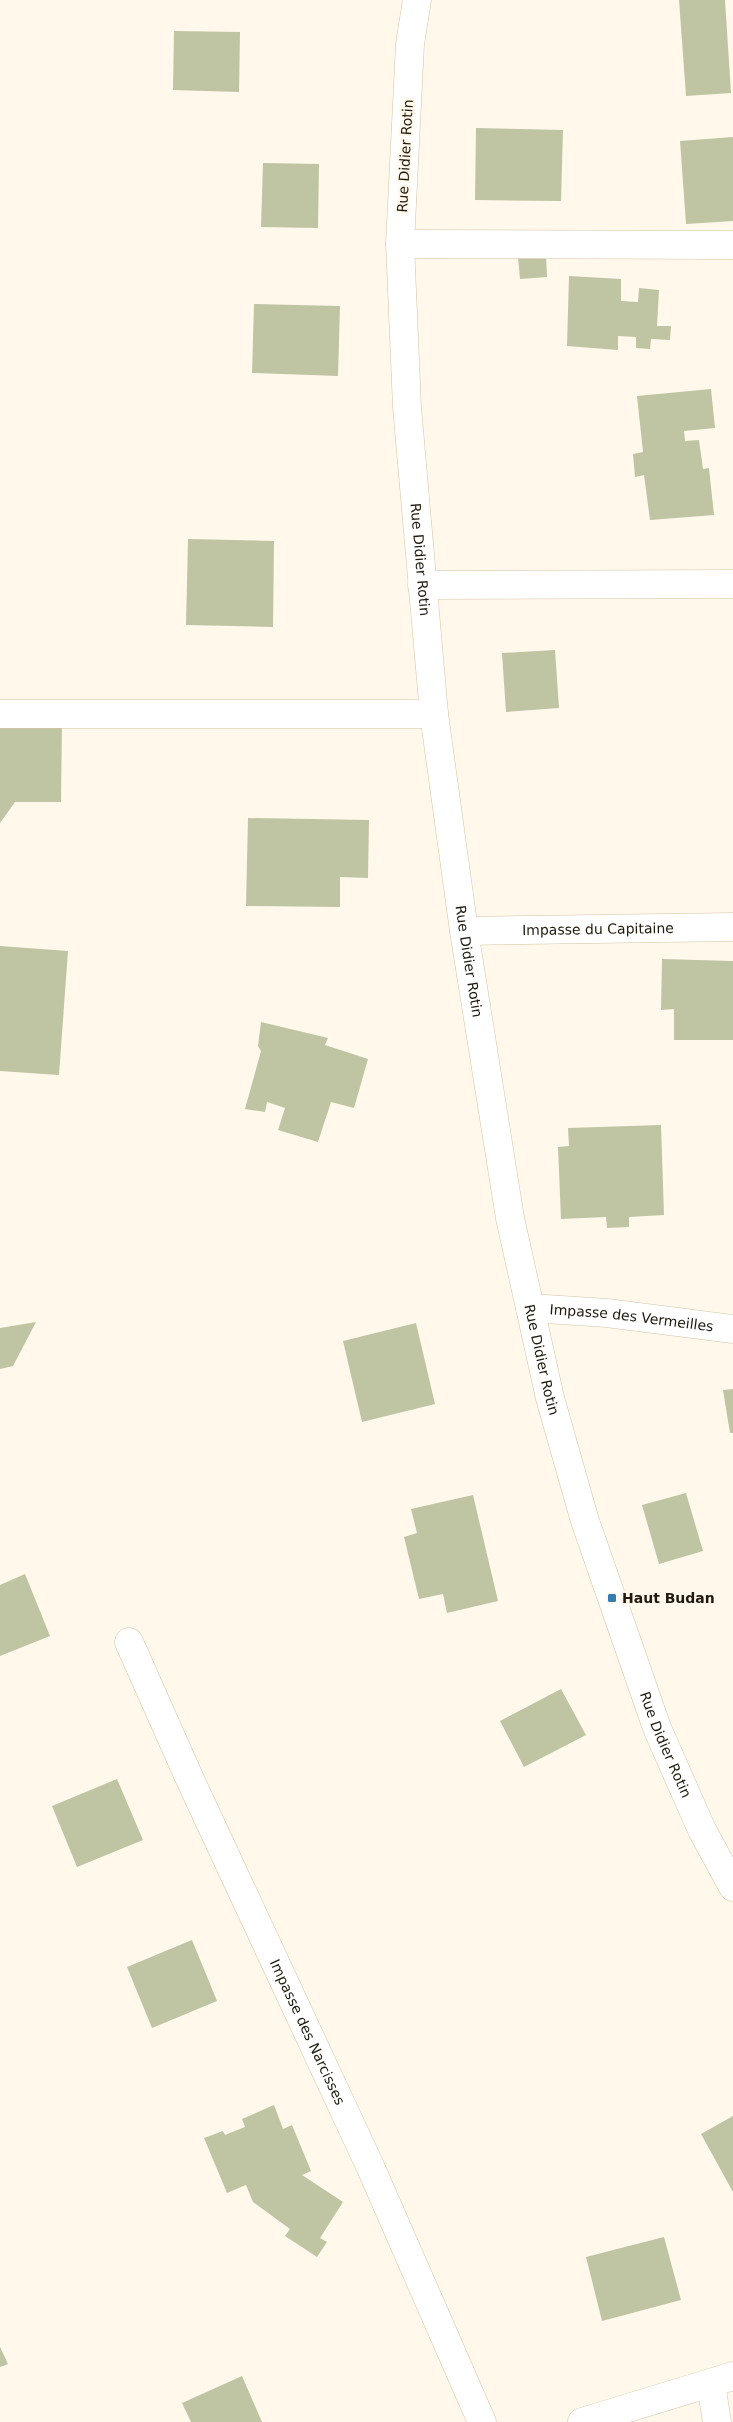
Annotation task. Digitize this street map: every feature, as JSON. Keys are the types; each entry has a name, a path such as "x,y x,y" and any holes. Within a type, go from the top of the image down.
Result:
{"street":[{"name":"Rue Didier Rotin","path":"417,0 410,44 400,244 405,379 434,714 464,931 510,1218 550,1398 585,1521 657,1728 702,1830 733,1887"},
{"path":"400,244 733,245"},
{"path":"422,585 733,584"},
{"path":"0,714 434,714"},
{"name":"Impasse du Capitaine","path":"464,931 733,927"},
{"name":"Impasse des Vermeilles","path":"530,1308 607,1313 733,1329"},
{"name":"Impasse des Narcisses","path":"129,1642 188,1775 370,2166 482,2422"},
{"path":"582,2422 722,2380 718,2422"}],"building":[{"path":"679,0 725,0 731,93 686,96"},
{"path":"174,31 240,32 239,92 173,90"},
{"path":"476,128 563,130 561,201 475,200"},
{"path":"733,137 733,221 686,224 680,141"},
{"path":"263,163 319,164 318,228 261,227"},
{"path":"546,255 547,277 520,279 518,257"},
{"path":"569,276 621,279 621,301 638,302 639,288 659,290 657,326 671,326 670,340 651,339 650,349 636,348 636,337 618,336 618,350 567,346"},
{"path":"254,304 340,306 338,376 252,373"},
{"path":"711,389 715,428 684,431 685,441 699,440 703,469 709,468 714,515 650,520 644,475 635,477 633,454 643,452 637,396"},
{"path":"188,539 274,541 273,627 186,625"},
{"path":"555,650 559,708 506,712 502,653"},
{"path":"62,719 61,802 15,802 0,823 0,725"},
{"path":"248,818 369,820 368,878 340,877 340,907 246,906"},
{"path":"0,946 68,951 59,1075 0,1071"},
{"path":"662,959 733,961 733,1040 674,1040 674,1009 661,1010"},
{"path":"261,1022 328,1038 325,1045 368,1059 354,1108 331,1102 318,1142 278,1130 285,1108 267,1102 265,1112 245,1109 261,1051 258,1046"},
{"path":"661,1125 664,1215 629,1217 629,1227 607,1228 606,1217 561,1219 558,1147 569,1146 568,1128"},
{"path":"36,1322 13,1366 0,1369 0,1328"},
{"path":"416,1323 435,1404 362,1422 343,1341"},
{"path":"733,1389 733,1433 730,1433 723,1390"},
{"path":"686,1493 703,1551 659,1564 642,1505"},
{"path":"473,1495 498,1601 447,1613 443,1594 419,1599 404,1537 417,1533 411,1509"},
{"path":"25,1574 50,1636 0,1656 0,1585"},
{"path":"561,1689 586,1735 524,1767 500,1721"},
{"path":"117,1779 143,1840 77,1867 52,1806"},
{"path":"192,1940 217,2001 152,2028 127,1967"},
{"path":"274,2105 283,2129 292,2125 311,2171 302,2175 343,2202 320,2238 327,2242 317,2257 285,2236 290,2229 253,2202 246,2185 227,2193 204,2138 223,2131 225,2135 245,2127 242,2119"},
{"path":"733,2116 733,2192 701,2134"},
{"path":"664,2237 681,2300 602,2321 586,2257"},
{"path":"0,2347 8,2364 0,2367"},
{"path":"242,2376 262,2422 191,2422 182,2403"}],"place":[{"name":"Haut Budan","path":"612,1598"}]}
